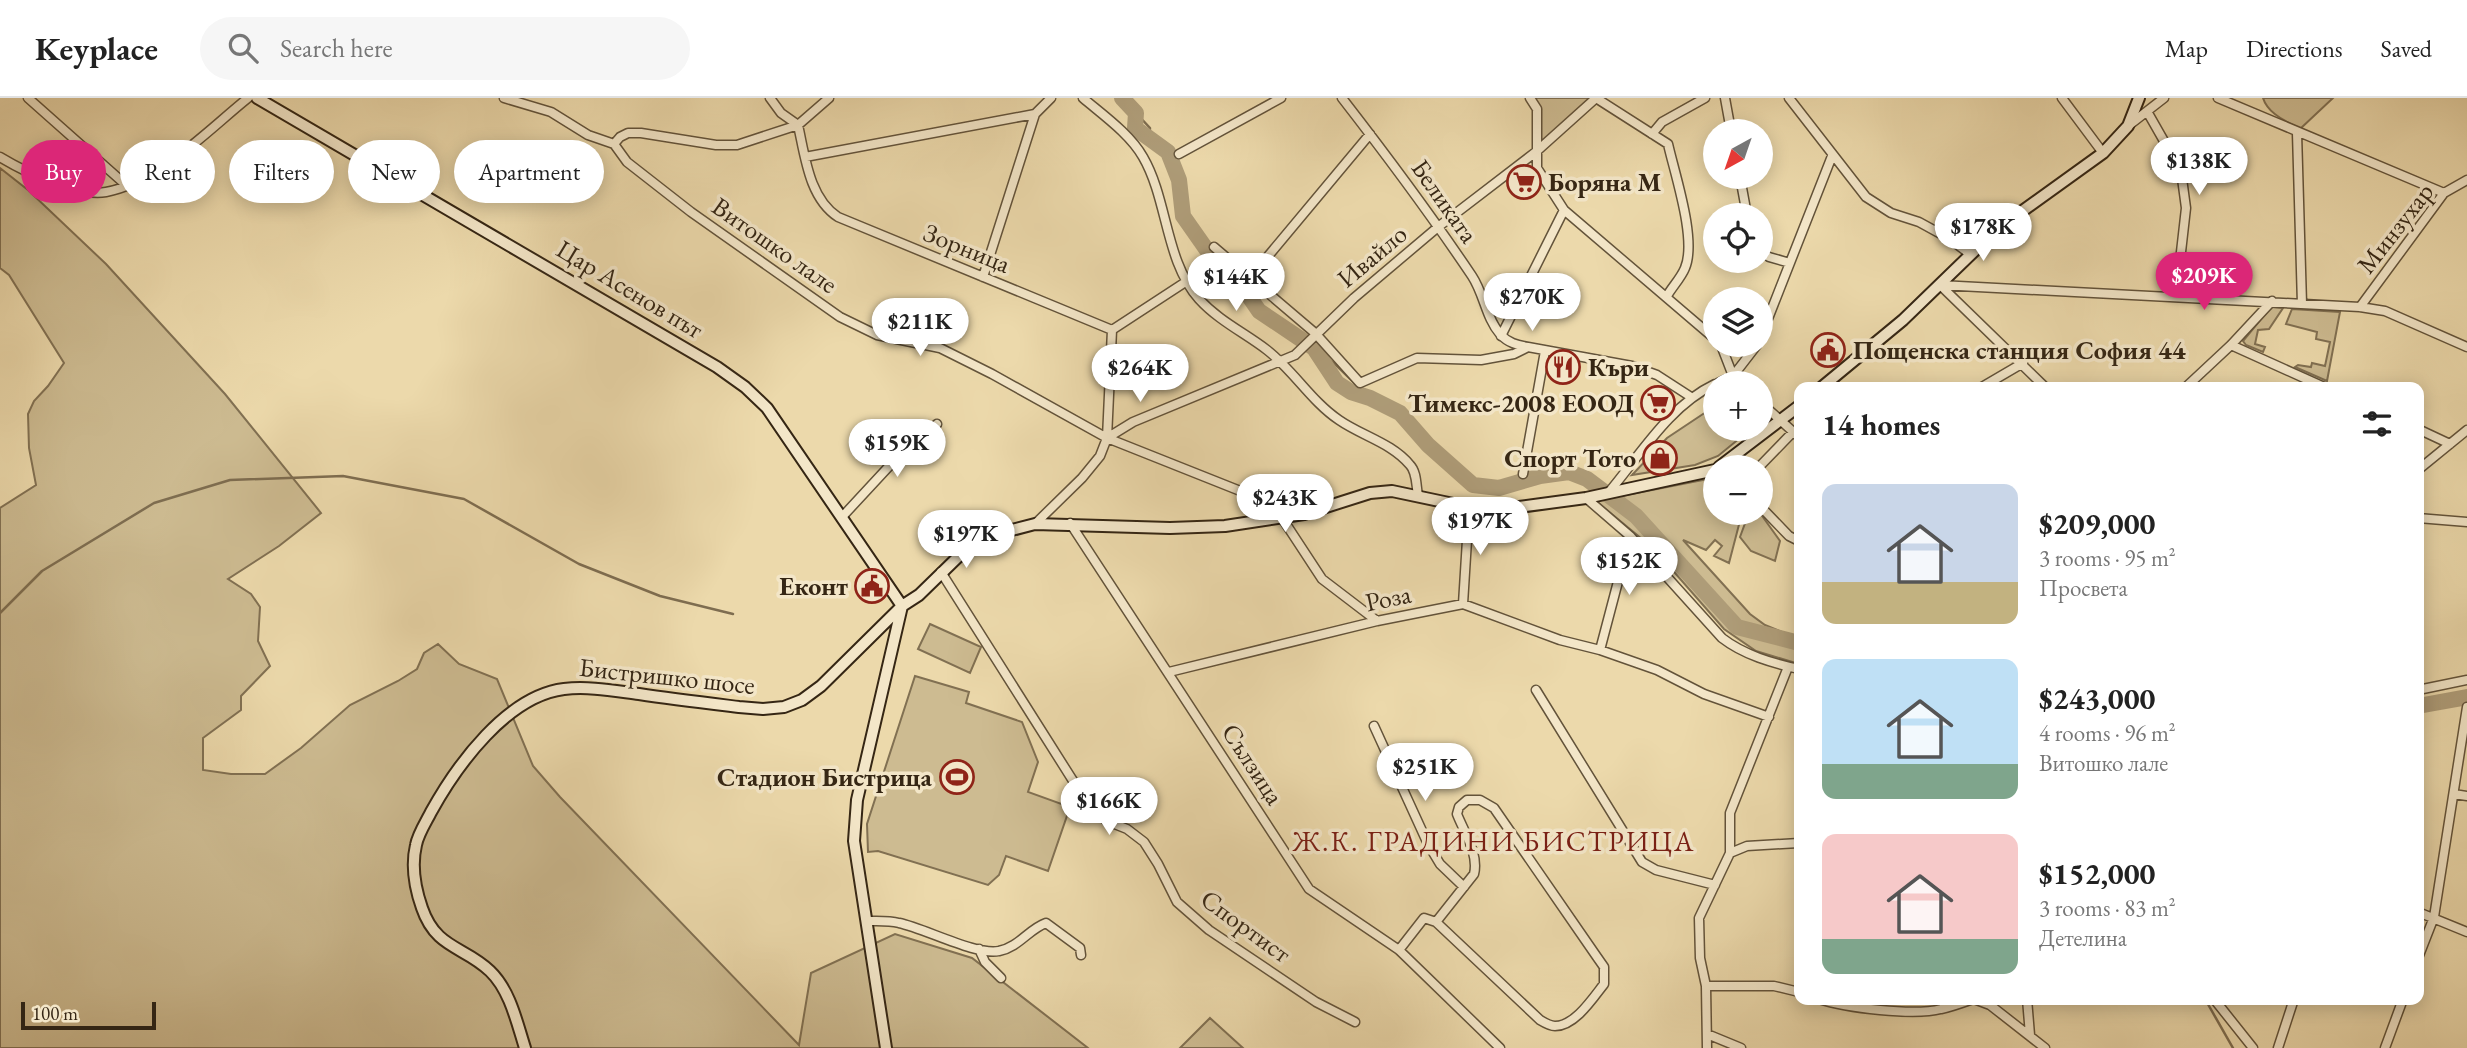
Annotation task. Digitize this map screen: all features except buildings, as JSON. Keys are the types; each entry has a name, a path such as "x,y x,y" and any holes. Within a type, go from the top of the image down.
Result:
{"street":[{"path":"28,98 120,180"},
{"path":"196,140 248,98"},
{"name":"Цар Асенов път","path":"257,98 629,314 745,387 766,408 902,606"},
{"path":"504,98 551,112 588,135 614,145 620,137 628,133 716,145 737,145 798,125 829,98"},
{"path":"770,98 781,113 798,125"},
{"path":"983,277 1035,114 1051,98"},
{"path":"1083,98 1142,155 1156,186 1168,233 1187,281 1199,299 1224,321 1268,351 1319,405 1341,422 1400,454 1413,468 1418,495"},
{"path":"1179,153 1281,98"},
{"name":"Беликата","path":"1342,98 1438,227 1478,286 1493,325 1501,336"},
{"path":"1530,98 1537,109 1537,168 1564,210 1703,329"},
{"path":"1596,98 1668,144 1689,237 1684,270 1667,296"},
{"name":"Ивайло","path":"1107,438 1133,422 1295,355 1315,333 1438,227 1537,151 1596,98"},
{"path":"1652,134 1662,122 1704,98"},
{"path":"1725,98 1729,119"},
{"path":"1789,98 1866,197 1891,213 1930,228 1970,254"},
{"path":"2062,98 2104,153"},
{"path":"1828,382 1903,320 2012,217 2104,153 2128,126 2138,107 2139,98"},
{"path":"2128,126 2164,98"},
{"path":"2218,98 2444,193"},
{"path":"2148,113 2181,171 2186,208 2176,296"},
{"path":"805,157 1035,114"},
{"name":"Зорница","path":"798,125 805,157 821,201 828,211 1112,330"},
{"path":"2297,133 2302,304"},
{"path":"1249,279 1370,134"},
{"name":"Витошко лале","path":"614,145 627,162 691,212 840,317 877,335 940,348 1107,438 1273,504"},
{"path":"1773,306 1832,156"},
{"path":"0,158 56,183 81,190 104,192 120,187"},
{"name":"Минзухар","path":"2360,307 2444,193 2467,180"},
{"path":"1564,210 1501,336 1510,343 1632,366 1657,376 1691,397"},
{"path":"1214,247 1315,333 1360,383 1417,358 1481,360 1514,354 1528,347"},
{"path":"1773,258 1790,264"},
{"path":"1035,524 1082,478 1100,456 1107,438 1112,330 1187,281"},
{"path":"1940,285 2360,307 2385,311 2467,347"},
{"path":"1940,285 2040,382"},
{"path":"2191,382 2272,301"},
{"path":"2231,345 2313,382"},
{"path":"1523,474 1545,351"},
{"path":"1737,371 1748,357"},
{"path":"1991,382 2023,363"},
{"path":"1609,492 1669,419 1691,397 1703,391"},
{"path":"1734,455 1794,410"},
{"path":"1773,413 1794,432"},
{"path":"842,517 893,462 937,424"},
{"path":"2424,465 2467,430"},
{"path":"2424,432 2450,444"},
{"path":"1772,455 1794,436"},
{"name":"Бистришко шосе","path":"525,1048 505,993 492,972 433,932 422,909 413,874 416,844 458,769 484,738 510,714 531,701 563,689 599,689 762,709 784,707 802,700 821,686 902,606 919,595 941,572 973,546 1004,532 1035,524 1170,528 1225,526 1282,518 1370,493 1392,491 1469,508 1504,509 1588,497 1703,473"},
{"path":"1588,497 1630,536 1721,638 1734,648 1794,668"},
{"path":"1469,508 1462,604 1560,640 1600,650 1657,670 1704,694 1769,717"},
{"path":"1282,518 1322,579 1377,621"},
{"path":"2424,518 2467,522"},
{"path":"1773,519 1794,538"},
{"name":"Сълзица","path":"1070,523 1299,877 1309,889 1399,950 1500,1048"},
{"path":"1600,650 1630,536"},
{"name":"Спортист","path":"941,572 1092,809 1144,842 1177,902 1209,930 1316,1002 1355,1023"},
{"name":"Роза","path":"1168,672 1377,621 1462,604"},
{"path":"886,1048 854,841 857,800 902,606"},
{"path":"1707,1048 1706,986 1700,958 1699,918 1730,853 1730,813 1788,667"},
{"path":"2424,689 2467,680"},
{"path":"1536,690 1642,862 1656,870 1715,885"},
{"path":"2424,943 2434,917 2467,707"},
{"path":"1374,726 1428,844 1440,864 1464,887"},
{"path":"2454,794 2467,796"},
{"path":"1399,950 1424,918 1436,922 1540,1020 1553,1027 1567,1024 1604,984 1604,967 1494,808 1480,800 1466,800 1459,807 1457,814 1476,865 1474,874 1436,922"},
{"path":"1730,853 1746,846 1794,843"},
{"path":"2424,914 2467,932"},
{"path":"866,921 898,922 979,949 997,952 1010,948 1046,923 1080,948 1081,956"},
{"path":"979,949 985,962 1001,978"},
{"path":"1706,986 1774,986 1794,991"},
{"path":"1845,1005 1911,1011 1938,1010 1954,1005"},
{"path":"1991,1005 2045,1048"},
{"path":"2028,1005 2030,1035"},
{"path":"2220,1005 2253,1048"},
{"path":"2278,1048 2292,1005"},
{"path":"2385,1048 2401,1005"},
{"path":"1707,1034 1741,1048"}],"shaded area":[{"path":"1530,98 1596,98 1537,151 1537,109"},
{"path":"2263,98 2333,98 2300,129 2273,113"},
{"path":"0,168 21,184 21,203 42,203 106,264 225,394 321,513 279,546 228,579 251,594 260,607 258,641 270,666 241,696 241,710 203,738 203,770 231,774 265,774 301,748 350,705 417,669 424,653 438,644 459,664 497,679 533,766 799,1045 811,973 895,934 972,958 1088,1048 0,1048 0,508 36,485 29,448 28,414 34,401 64,363 9,275 0,268"},
{"path":"2271,307 2283,308 2269,329 2258,330 2255,344 2265,347 2263,352 2243,341"},
{"path":"2292,309 2340,312 2327,381 2295,367 2311,367 2312,363 2325,366 2330,342 2316,339 2317,332 2286,324"},
{"path":"1703,414 1703,441 1736,441 1719,455 1703,455 1703,462 1695,465 1632,475 1667,438"},
{"path":"1703,480 1703,525 1739,525 1729,563 1714,556 1722,546 1715,540 1706,550 1683,540 1750,614 1765,625 1794,637 1794,662 1756,651 1724,629 1654,549 1596,501"},
{"path":"1744,525 1769,525 1780,541 1775,561 1751,551 1740,537"},
{"path":"930,624 981,647 970,673 918,649"},
{"name":"Стадион Бистрица","path":"915,676 969,692 966,703 1022,722 1038,762 1028,792 1070,807 1048,871 1006,856 999,875 988,885 878,851 868,852 867,824"},
{"path":"1210,1018 1243,1048 1180,1048"}],"waterway":[{"path":"1122,98 1136,113 1135,128 1168,152 1179,180 1183,216 1209,253 1248,295 1259,311 1314,348 1337,383 1351,392 1400,413 1428,445 1473,485 1499,488 1540,476 1569,472 1587,479 1636,516 1737,627 1794,642"},
{"path":"1136,113 1150,128 1149,140"},
{"path":"1314,348 1370,398"},
{"path":"0,613 42,571 154,503 230,480 343,476 464,499 579,564 660,596 733,614"},
{"path":"2424,705 2467,697"},
{"path":"2208,1005 2233,1048"}],"place":[{"name":"Боряна М","path":"1524,182"},
{"name":"Пощенска станция София 44","path":"1828,350"},
{"name":"Къри","path":"1563,367"},
{"name":"Тимекс-2008 ЕООД","path":"1658,403"},
{"name":"Спорт Тото","path":"1660,458"},
{"name":"Еконт","path":"872,586"},
{"name":"Стадион Бистрица","path":"957,777"}],"district":[{"name":"Ж.К. ГРАДИНИ БИСТРИЦА","path":"1494,841"}]}
